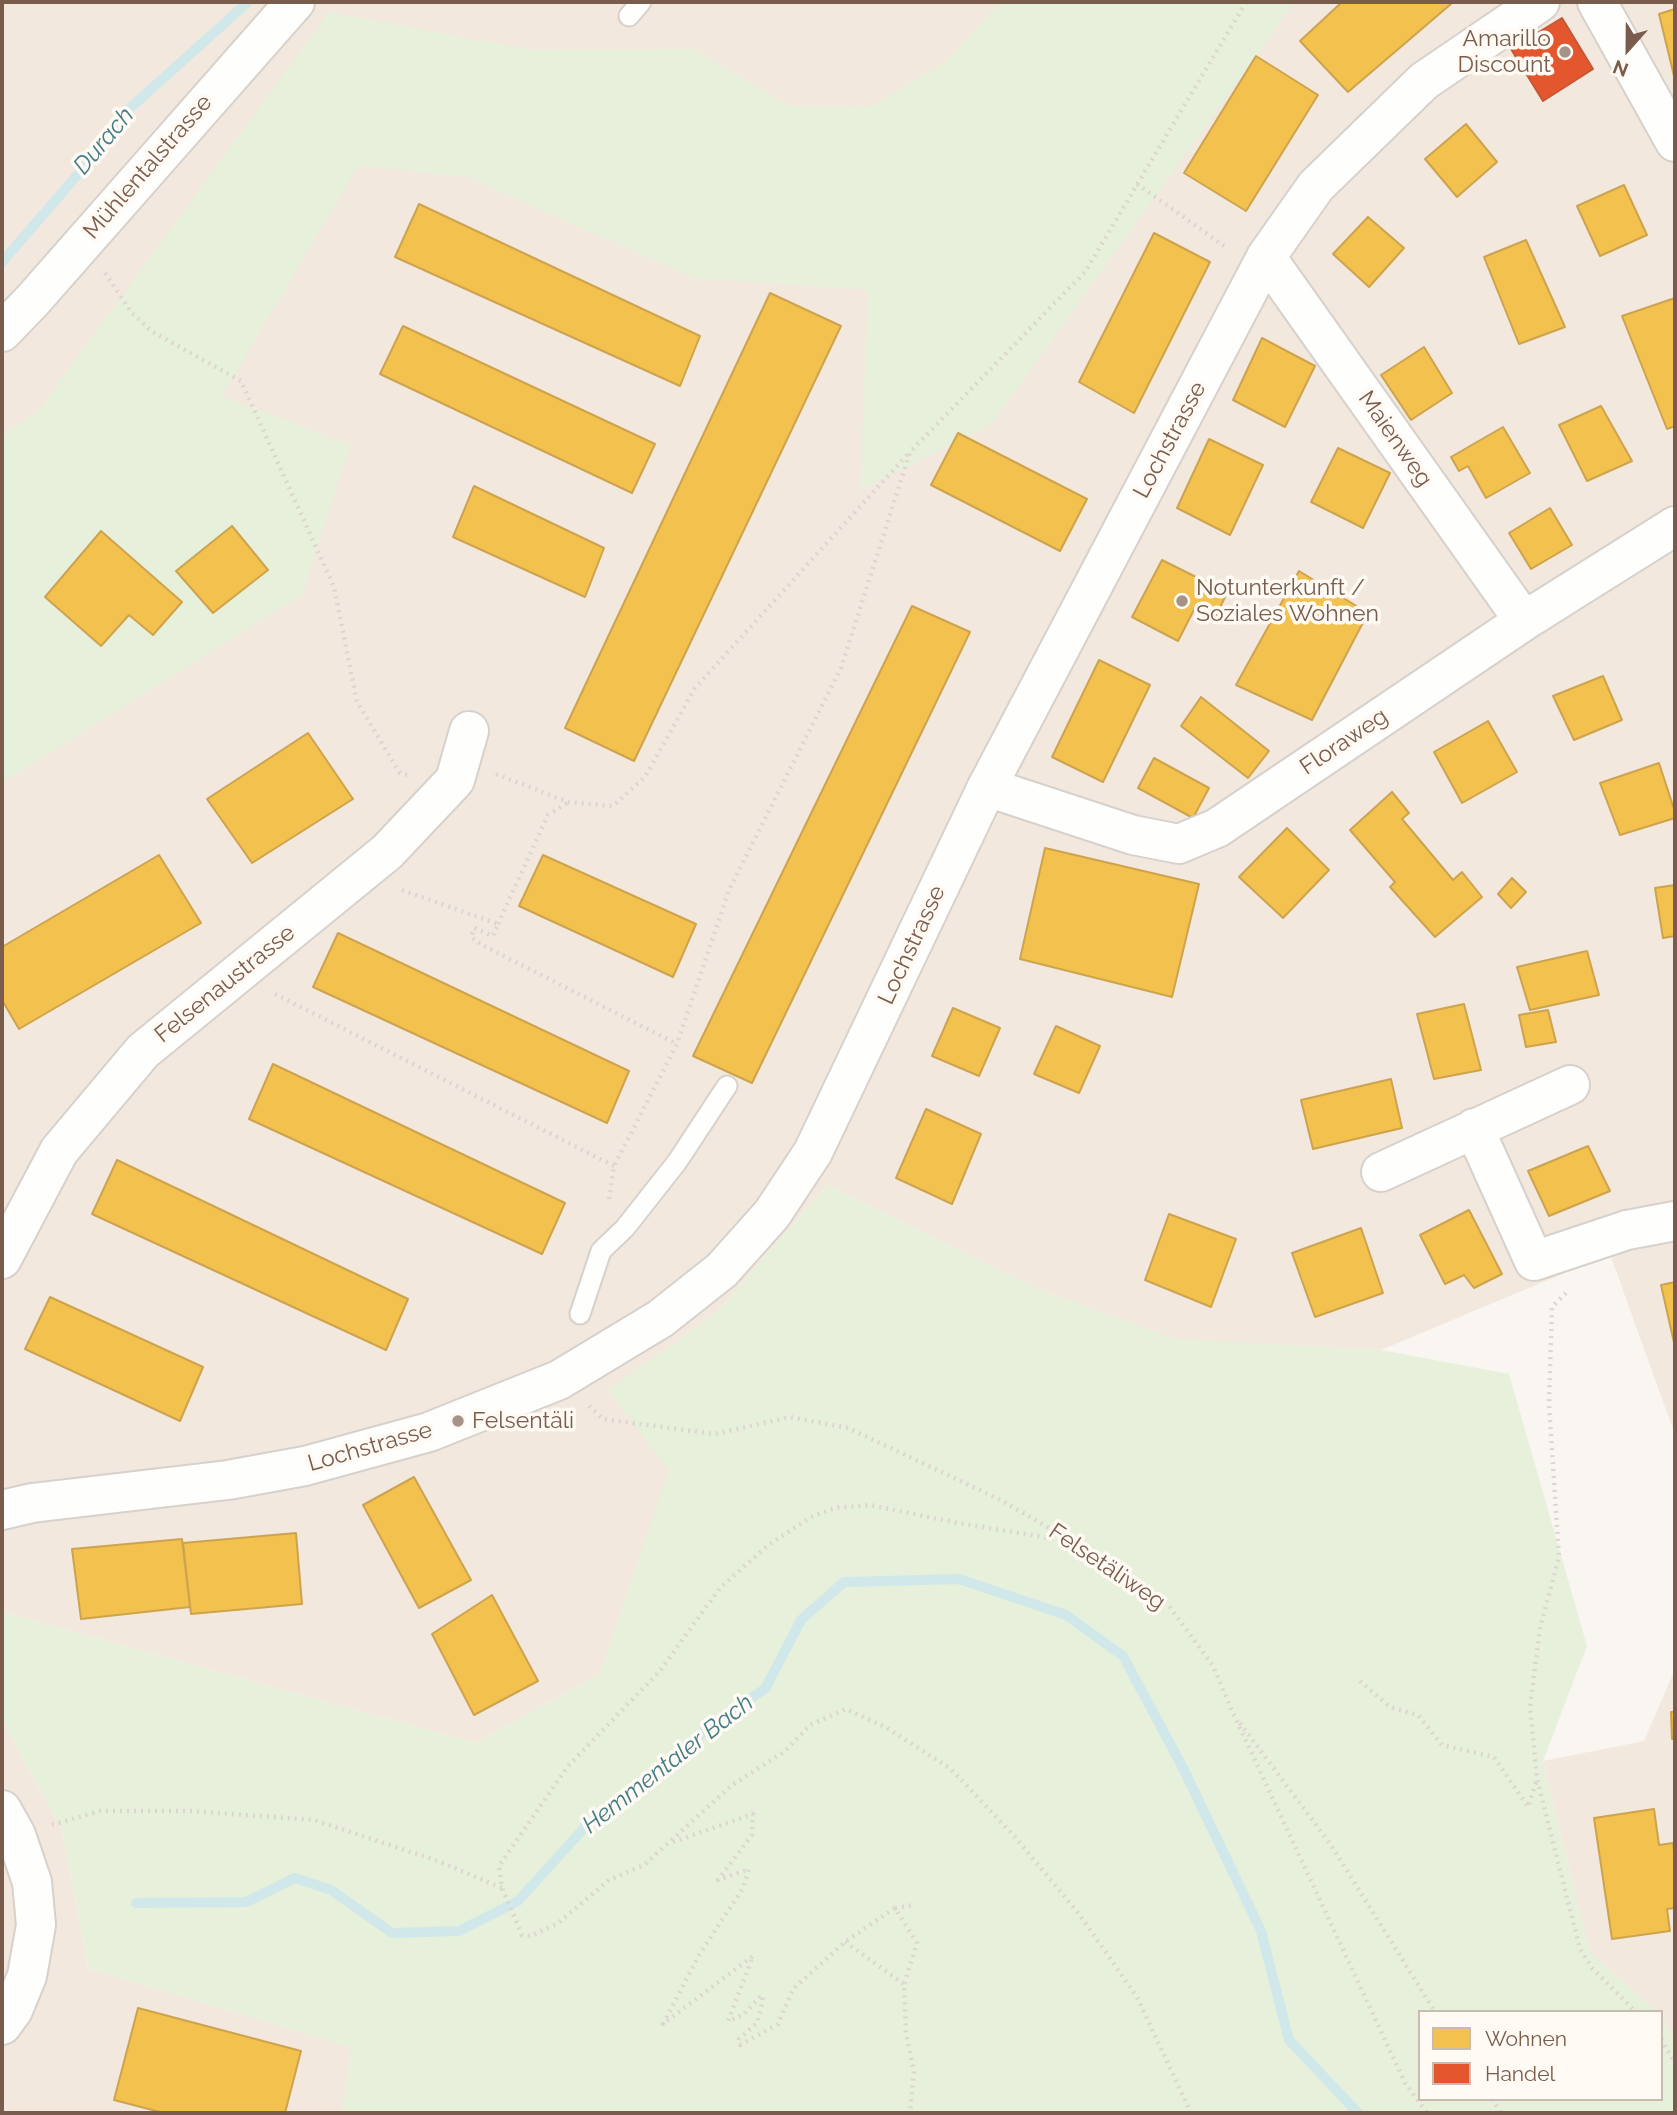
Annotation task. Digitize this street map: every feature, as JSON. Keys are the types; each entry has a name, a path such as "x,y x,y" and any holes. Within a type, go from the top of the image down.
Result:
{"street":[{"name":"Mühlentalstrasse","path":"2,332 295,2"},
{"path":"1597,2 1671,125"},
{"name":"Lochstrasse","path":"2,1510 33,1503 228,1480 305,1466 429,1432 559,1380 660,1319 722,1270 772,1214 813,1152 987,787 1262,264 1316,186 1424,80 1534,3"},
{"name":"Maienweg","path":"1262,264 1524,621"},
{"name":"Floraweg","path":"987,787 1133,835 1179,844 1217,828 1524,621 1675,526"},
{"name":"Felsenaustrasse","path":"2,1259 59,1151 143,1051 387,852 458,760"},
{"path":"1381,1172 1570,1085"},
{"path":"1474,1128 1534,1261 1628,1230 1675,1221"},
{"path":"2,2025 13,2010 27,1976 36,1925 32,1882 9,1823"}],"lane":[{"path":"580,1314 601,1251 625,1228 677,1162 727,1086"}],"path":[{"path":"84,240 132,313 151,331 242,381 334,587 357,702 400,773 458,760 568,802 613,806 645,777 695,688 911,452 1085,272 1246,2"},
{"path":"1138,184 1262,264"},
{"path":"601,1251 614,1166 677,1044 729,890 841,668 911,452"},
{"path":"568,802 548,815 493,936 474,928 471,937 677,1044"},
{"path":"358,875 498,924"},
{"path":"236,975 614,1166"},
{"path":"1571,1288 1552,1307 1549,1404 1559,1557 1541,1628 1530,1707 1538,1779 1580,1949 1592,1968 1634,2010"},
{"name":"Felsetäliweg","path":"559,1380 603,1419 715,1434 790,1417 848,1428 1001,1500 1074,1542 1167,1603 1213,1666 1405,2083 1418,2101"},
{"path":"1074,1542 870,1505 835,1508 811,1517 767,1546 720,1588 659,1672 568,1766 499,1866 502,1888 522,1935 531,1936 557,1924 609,1880 644,1866 732,1785 784,1752 810,1725 846,1709 887,1728 951,1769 1015,1837 1079,1914 1137,1997 1191,2113"},
{"path":"1360,1681 1391,1707 1418,1715 1442,1745 1494,1757 1528,1807 1538,1779"},
{"path":"1233,1713 1331,1845 1434,2010"},
{"path":"9,1823 100,1811 191,1811 314,1820 438,1861 502,1888"},
{"path":"669,1843 753,1814 752,1835 718,1880 749,1869 743,1888 699,1955 663,2024 753,1956 728,2021 743,2015 761,1995 763,2001 757,2023 738,2039 740,2045 778,2024 793,1989 845,1942 894,1908 914,1905"},
{"path":"894,1908 917,1943 904,1984 906,2033 914,2071 910,2113"},
{"path":"845,1942 904,1984"},
{"path":"1663,2042 1675,2063"}],"shaded area":[{"path":"2,2 1675,2 1675,1435 1610,1254 1381,1350 1176,1340 1045,1292 827,1185 716,1313 609,1390 670,1470 600,1674 475,1743 2,1612"},
{"path":"1675,1669 1675,2040 1663,2019 1663,2010 1655,2010 1590,1953 1543,1761 1644,1741"},
{"path":"2,1719 62,1830 88,1968 352,2047 342,2113 2,2113"}],"green space":[{"path":"1001,2 1295,2 991,425 860,490 868,290 694,278 467,177 359,165 222,396 350,445 303,594 2,783 2,435 38,411 329,12 531,50 693,49 789,106 872,107 947,60"},
{"path":"827,1185 1045,1292 1176,1339 1381,1350 1509,1374 1587,1646 1543,1761 1590,1952 1655,2010 1418,2010 1418,2101 1663,2101 1663,2019 1675,2040 1675,2113 342,2113 351,2047 88,1968 62,1830 2,1719 2,1612 475,1743 600,1674 669,1471 608,1390 716,1313"}],"building: Wohnen":[{"path":"1342,2 1451,4 1348,92 1300,41"},
{"path":"1675,9 1675,76 1674,76 1659,14"},
{"path":"1256,56 1318,95 1246,211 1184,173"},
{"path":"1466,124 1497,162 1457,197 1425,159"},
{"path":"1624,185 1647,235 1600,256 1577,206"},
{"path":"419,204 700,336 680,386 395,257"},
{"path":"1368,217 1404,248 1369,287 1333,254"},
{"path":"1154,233 1210,262 1134,413 1079,382"},
{"path":"1526,240 1565,327 1519,344 1484,257"},
{"path":"770,293 841,326 634,761 565,728"},
{"path":"1675,298 1675,426 1667,429 1622,316"},
{"path":"403,326 655,444 632,493 380,374"},
{"path":"1262,338 1315,366 1285,427 1233,400"},
{"path":"1424,347 1452,393 1411,420 1381,375"},
{"path":"1601,406 1632,461 1587,481 1559,425"},
{"path":"1503,427 1530,473 1486,498 1468,466 1459,471 1451,457"},
{"path":"958,433 1087,499 1060,551 931,485"},
{"path":"1209,439 1263,465 1230,535 1177,508"},
{"path":"1338,448 1390,473 1363,528 1311,502"},
{"path":"474,486 604,548 585,597 453,537"},
{"path":"1550,508 1572,545 1531,569 1509,533"},
{"path":"232,526 268,570 213,613 176,571"},
{"path":"101,531 182,602 153,635 129,615 101,646 45,597"},
{"name":"Notunterkunft / Soziales Wohnen","path":"1162,560 1226,595 1216,616 1196,606 1178,641 1132,617"},
{"path":"1299,571 1368,613 1312,720 1236,685"},
{"path":"912,606 970,632 752,1083 693,1056"},
{"path":"1099,660 1150,685 1103,782 1052,757"},
{"path":"1603,676 1622,720 1574,740 1553,696"},
{"path":"1201,697 1269,751 1248,778 1181,726"},
{"path":"1488,721 1517,772 1462,803 1434,752"},
{"path":"308,733 353,799 252,863 207,799"},
{"path":"1154,758 1209,788 1193,818 1138,788"},
{"path":"1659,763 1675,818 1620,835 1600,783"},
{"path":"1392,792 1409,813 1402,819 1453,880 1462,872 1482,897 1435,937 1390,887 1395,882 1350,830"},
{"path":"1287,828 1329,870 1283,918 1239,877"},
{"path":"1045,848 1199,884 1172,997 1020,959"},
{"path":"159,855 201,923 19,1029 2,1000 2,947"},
{"path":"543,855 696,924 673,977 519,906"},
{"path":"1512,878 1526,892 1511,908 1498,894"},
{"path":"1675,885 1675,936 1663,938 1655,888"},
{"path":"338,933 629,1071 607,1123 313,987"},
{"path":"1587,951 1599,995 1530,1010 1517,967"},
{"path":"1464,1004 1481,1070 1434,1079 1417,1014"},
{"path":"953,1008 1000,1028 979,1076 932,1056"},
{"path":"1548,1010 1556,1042 1526,1047 1519,1015"},
{"path":"1056,1026 1100,1046 1079,1093 1034,1074"},
{"path":"273,1064 565,1203 542,1254 249,1119"},
{"path":"1391,1079 1402,1128 1313,1149 1301,1100"},
{"path":"926,1109 981,1134 952,1204 896,1178"},
{"path":"1588,1146 1610,1191 1549,1216 1528,1171"},
{"path":"117,1160 408,1299 386,1350 92,1214"},
{"path":"1469,1210 1502,1274 1474,1288 1464,1275 1445,1284 1420,1235"},
{"path":"1169,1214 1236,1239 1211,1307 1145,1280"},
{"path":"1361,1228 1383,1293 1315,1317 1292,1253"},
{"path":"1675,1282 1675,1347 1661,1285"},
{"path":"50,1297 203,1367 180,1421 25,1349"},
{"path":"414,1477 471,1580 419,1608 363,1505"},
{"path":"296,1533 302,1604 191,1614 183,1543"},
{"path":"182,1539 190,1607 81,1619 72,1549"},
{"path":"492,1595 538,1681 474,1715 432,1634"},
{"path":"1671,1712 1675,1712 1675,1739 1672,1739"},
{"path":"1654,1809 1659,1845 1673,1843 1675,1908 1667,1909 1670,1931 1612,1939 1594,1818"},
{"path":"138,2008 301,2051 285,2113 164,2113 114,2100"}],"building: Handel":[{"path":"1562,18 1593,69 1543,101 1511,49"}],"waterway":[{"name":"Durach","path":"2,262 92,158 119,118 248,2"},
{"name":"Hemmentaler Bach","path":"136,1903 246,1902 295,1878 331,1890 392,1933 459,1931 518,1901 585,1827 726,1714 765,1689 801,1620 844,1582 959,1579 1066,1615 1123,1656 1183,1768 1261,1931 1289,2040 1358,2113"}],"place":[{"name":"Amarillo Discount","path":"1565,52"},
{"name":"Notunterkunft / Soziales Wohnen","path":"1182,601"},
{"name":"Felsentäli","path":"458,1421"}]}
